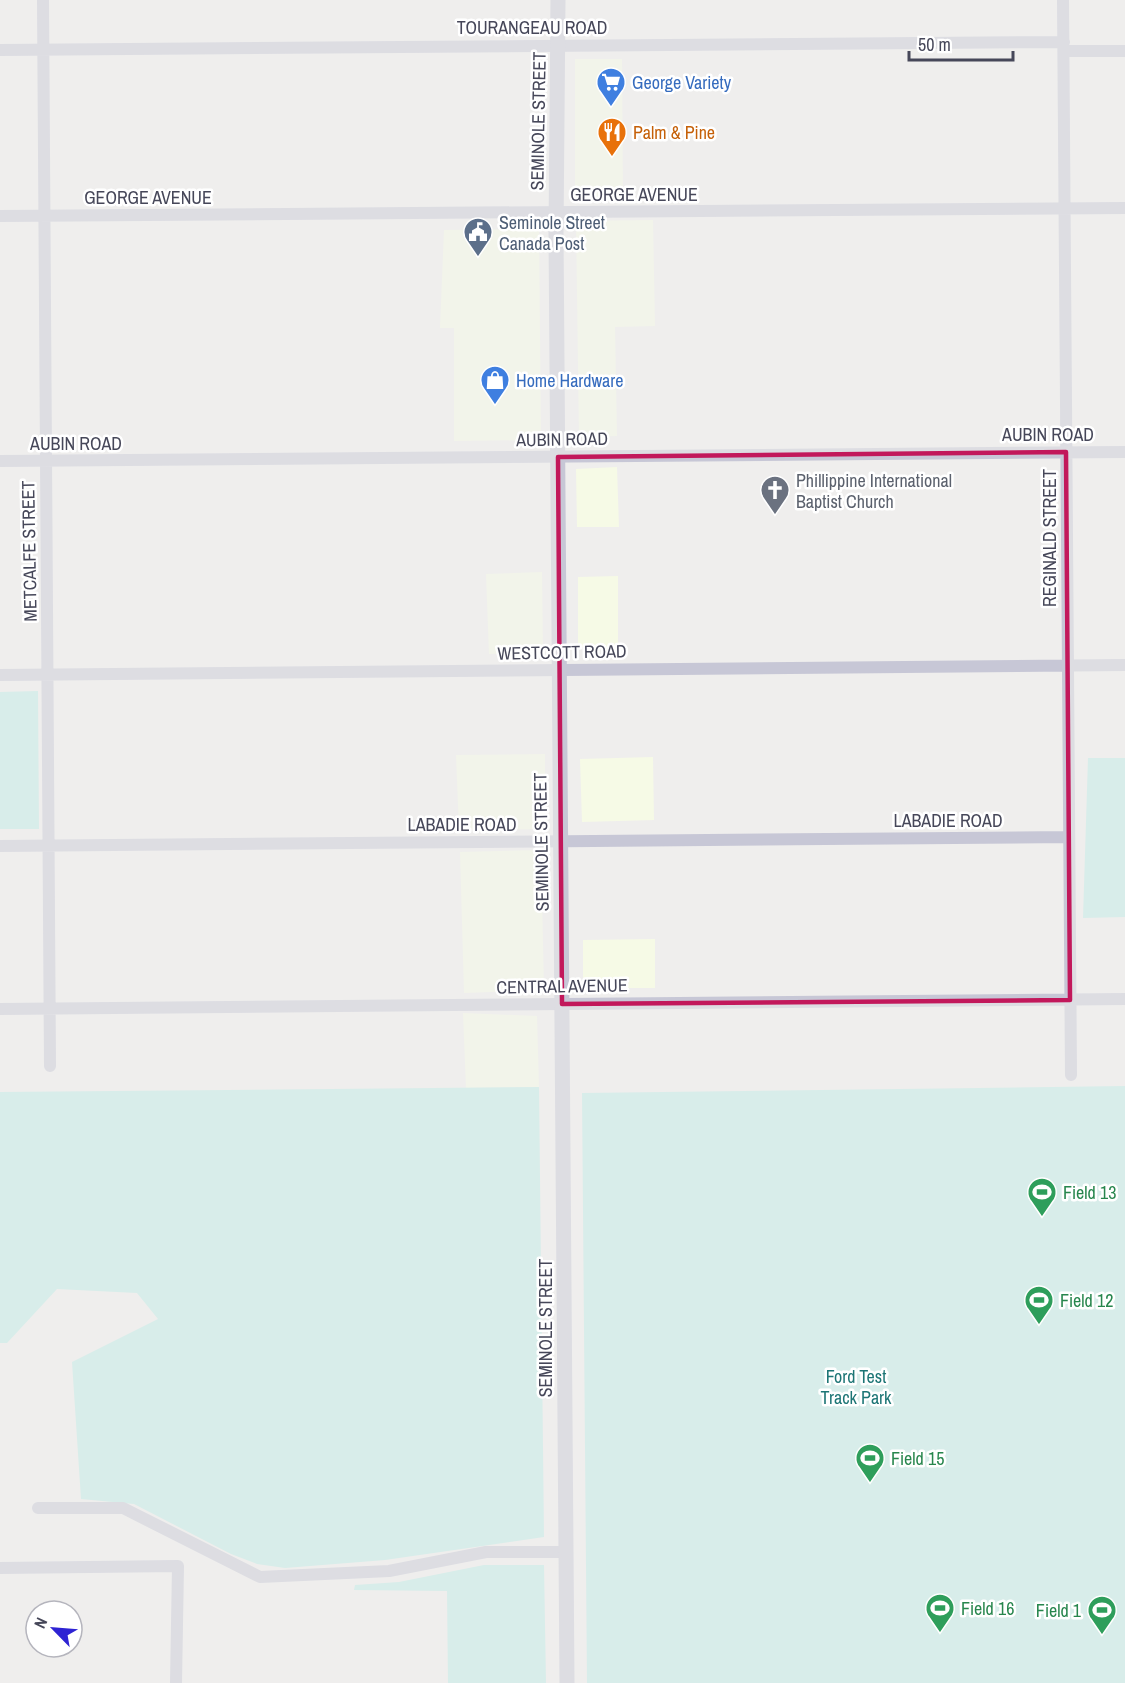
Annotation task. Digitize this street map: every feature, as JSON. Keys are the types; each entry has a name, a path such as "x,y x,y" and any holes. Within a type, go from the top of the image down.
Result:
{"street":[{"name":"METCALFE STREET","path":"43,0 50,1066"},
{"name":"SEMINOLE STREET","path":"558,0 556,213 567,1683"},
{"name":"REGINALD STREET","path":"1063,0 1071,1075"},
{"name":"TOURANGEAU ROAD","path":"0,50 558,45 1064,47 1125,51"},
{"name":"GEORGE AVENUE","path":"0,216 1125,208"},
{"name":"AUBIN ROAD","path":"0,461 1125,452"},
{"name":"WESTCOTT ROAD","path":"0,675 1125,665"},
{"name":"LABADIE ROAD","path":"0,846 1069,837"},
{"name":"CENTRAL AVENUE","path":"0,1009 1125,999"},
{"path":"38,1508 123,1508 260,1577 389,1571 486,1552 567,1552"},
{"path":"0,1568 178,1566 176,1683"}],"highlighted area":[{"path":"1066,452 1070,1000 562,1004 558,457"}],"shaded area":[{"path":"575,59 622,59 623,198 575,198"},
{"path":"653,220 655,326 615,327 617,436 579,437 576,221"},
{"path":"539,229 541,440 454,441 454,328 440,328 444,230"},
{"path":"617,467 619,527 577,527 576,469"},
{"path":"542,572 543,653 489,654 486,574"},
{"path":"618,576 618,647 578,647 578,577"},
{"path":"545,754 545,829 459,830 456,755"},
{"path":"653,757 654,820 582,822 580,759"},
{"path":"541,850 544,990 464,993 460,852"},
{"path":"655,939 655,988 583,988 583,940"},
{"path":"463,1013 537,1016 539,1087 466,1088"}],"green space":[{"path":"38,691 39,829 0,829 0,692"},
{"path":"1088,758 1125,758 1125,917 1083,918"},
{"name":"Ford Test Track Park","path":"1125,1086 1125,1683 587,1683 582,1093"},
{"path":"539,1087 544,1537 385,1560 285,1568 257,1564 231,1554 134,1504 81,1499 72,1362 158,1319 137,1293 57,1289 7,1343 0,1343 0,1092"},
{"path":"484,1565 544,1565 546,1683 448,1683 447,1591 354,1590 355,1585 399,1582"}],"place":[{"name":"George Variety","path":"611,108"},
{"name":"Palm & Pine","path":"612,158"},
{"name":"Seminole Street Canada Post","path":"478,258"},
{"name":"Home Hardware","path":"495,406"},
{"name":"Phillippine International Baptist Church","path":"775,516"},
{"name":"Field 13","path":"1042,1218"},
{"name":"Field 12","path":"1039,1326"},
{"name":"Field 15","path":"870,1484"},
{"name":"Field 16","path":"940,1634"},
{"name":"Field 1","path":"1102,1636"}]}
